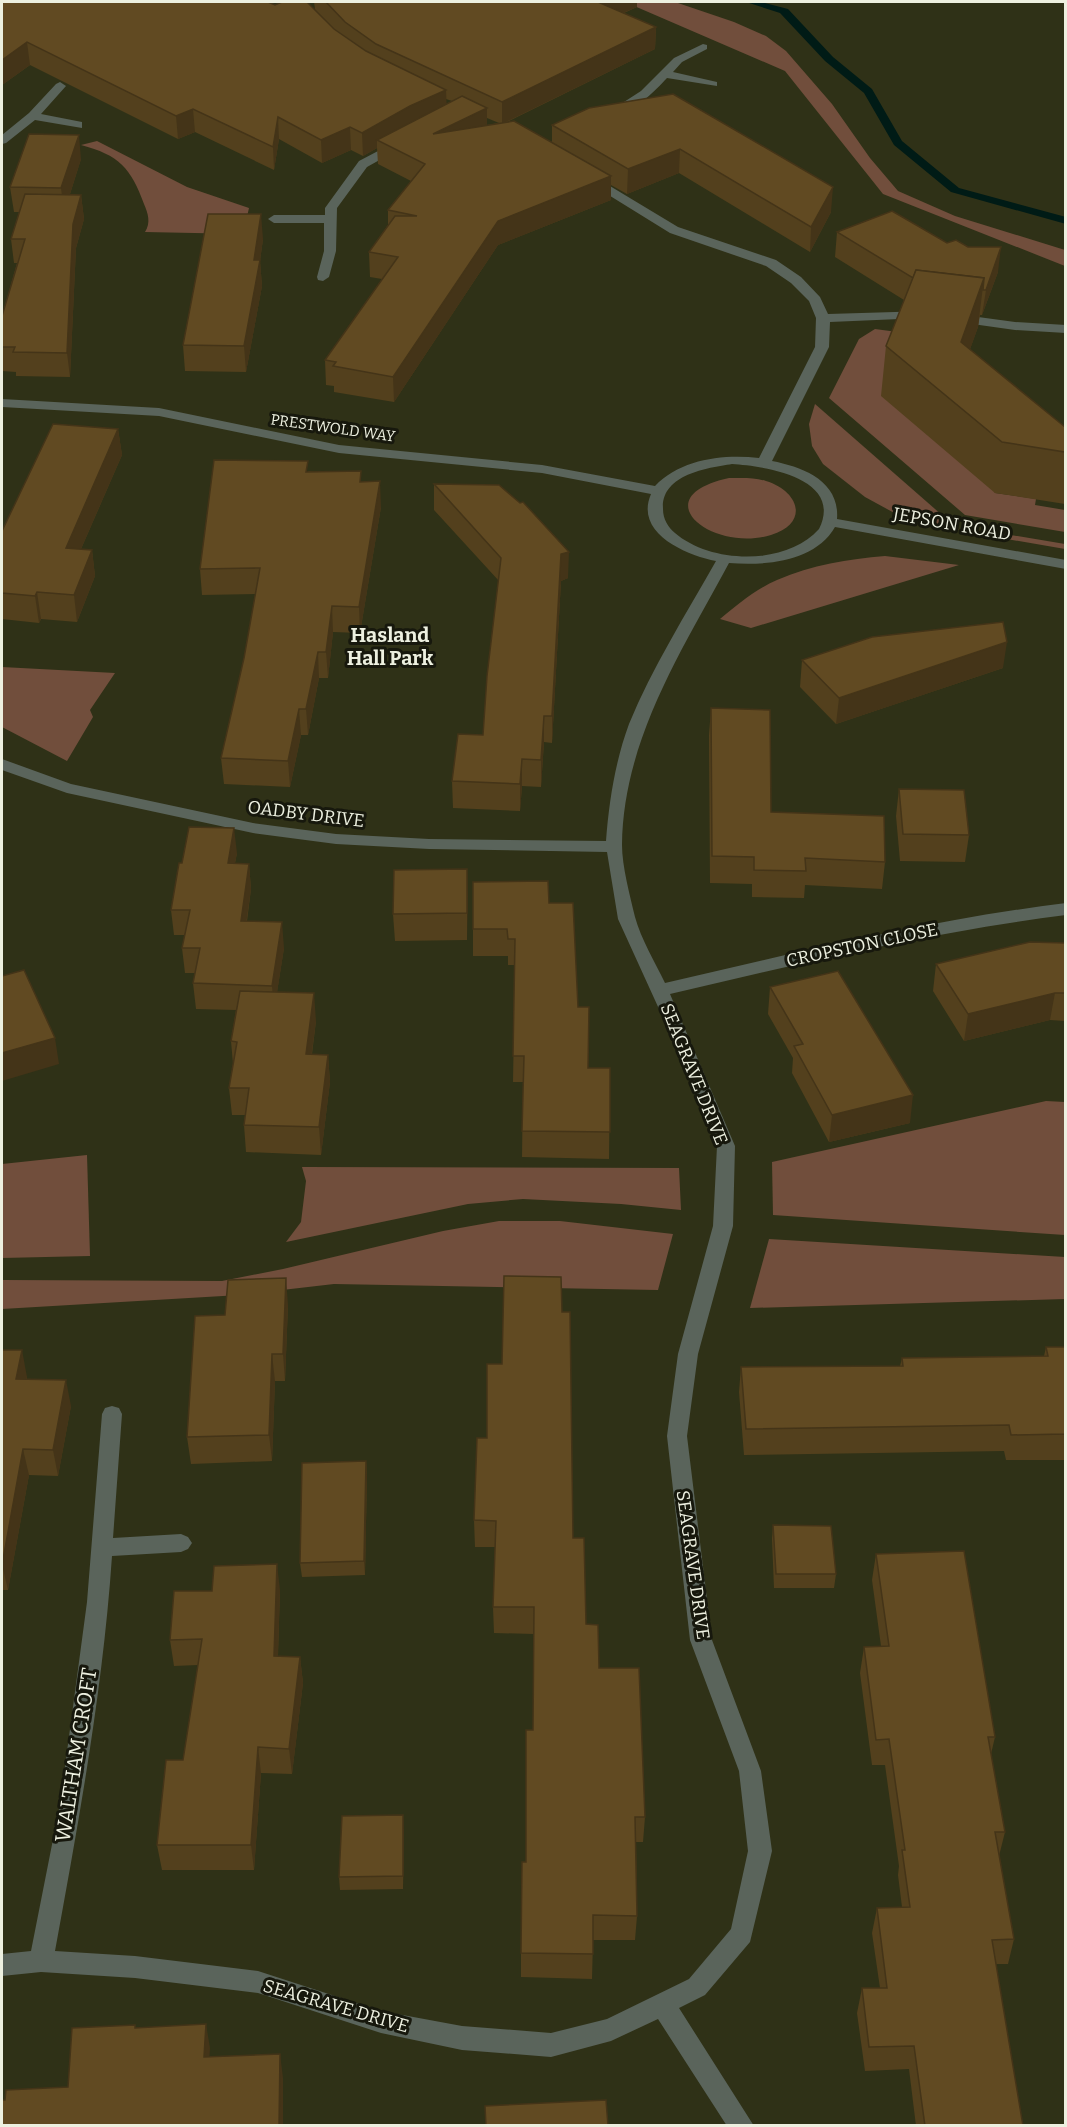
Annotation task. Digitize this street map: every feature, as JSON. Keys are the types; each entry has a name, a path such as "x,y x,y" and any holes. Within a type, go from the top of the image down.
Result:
{"street":[{"path":"605,118 645,94 678,60 703,46"},
{"path":"666,74 713,84"},
{"path":"2,140 33,116 60,86"},
{"path":"33,116 78,125"},
{"path":"323,277 330,251 331,208 363,164 407,139"},
{"path":"581,172 675,230 771,263 796,280 815,300 823,318 822,346 790,405 765,462"},
{"path":"274,219 331,219"},
{"path":"823,318 916,313 1015,326 1065,329"},
{"name":"PRESTWOLD WAY","path":"2,403 159,412 339,449 542,469 659,491"},
{"path":"732,460 765,462 795,471 818,485 830,503 831,522 821,537 803,549 788,555 752,561 724,559 688,548 673,539 659,524 654,507 659,491 675,475 700,464 732,460"},
{"name":"JEPSON ROAD","path":"831,522 1065,566"},
{"name":"SEAGRAVE DRIVE","path":"2,1965 41,1962 135,1967 258,1982 381,2022 462,2038 551,2045 610,2030 697,1987 742,1934 760,1851 750,1771 701,1640 677,1436 688,1354 723,1226 726,1146 661,990 627,919 614,847 618,794 637,725 664,669 724,559"},
{"name":"OADBY DRIVE","path":"2,764 67,788 253,828 336,840 614,847"},
{"name":"CROPSTON CLOSE","path":"661,990 837,949 987,919 1065,909"},
{"name":"WALTHAM CROFT","path":"41,1962 71,1804 98,1602 112,1414"},
{"path":"101,1548 181,1543"},
{"path":"663,2005 742,2126"}],"shaded area":[{"path":"625,2 675,2 734,22 766,36 786,51 832,104 870,158 898,191 955,216 1065,250 1065,266 883,194 785,71"},
{"path":"97,141 187,187 249,208 243,234 145,232 148,222 147,211 128,172 105,153 81,145"},
{"path":"875,329 905,333 995,493 1036,499 1035,505 1065,510 1065,532 965,515 829,398 859,339"},
{"path":"815,404 959,530 898,515 865,497 823,464 812,446 809,424"},
{"path":"729,478 761,480 786,492 795,507 795,515 791,523 783,530 771,535 749,538 727,536 709,530 695,520 688,509 691,497 703,487"},
{"path":"987,531 1065,544 1065,549 989,536"},
{"path":"885,556 959,565 751,628 720,619 762,588 803,570"},
{"path":"2,667 115,673 90,710 93,717 67,761 2,727"},
{"path":"1046,1101 1065,1102 1065,1235 773,1215 772,1162"},
{"path":"87,1155 90,1256 2,1258 2,1164"},
{"path":"302,1167 679,1168 681,1210 621,1204 523,1199 468,1204 286,1242 301,1222 306,1181"},
{"path":"499,1221 560,1221 673,1234 658,1290 334,1284 240,1295 2,1309 2,1280 222,1281 443,1231"},
{"path":"769,1239 1065,1257 1065,1299 750,1308"}],"building":[{"path":"2,2 268,2 275,5 282,2 307,2 334,29 366,51 446,90 410,106 362,133 350,127 321,140 278,117 273,147 193,109 176,116 27,42 2,60"},
{"path":"326,2 598,2 656,27 502,102 376,44 345,22"},
{"path":"673,94 833,187 811,227 680,149 628,169 552,125 589,108"},
{"path":"462,96 487,108 433,134 514,121 611,176 498,221 393,377 333,366 336,362 325,360 398,257 369,252 395,216 417,216 388,210 425,164 377,140"},
{"path":"29,134 79,135 61,188 10,187"},
{"path":"25,194 81,195 73,224 67,353 13,352 15,347 2,347 2,316 25,239 11,239"},
{"path":"892,211 947,243 956,240 968,247 1001,247 986,290 983,290 984,278 916,270 913,278 837,232"},
{"path":"208,214 261,214 254,260 260,260 244,346 183,345"},
{"path":"916,270 984,278 961,342 1065,427 1065,452 1002,442 886,346"},
{"path":"53,424 118,429 66,548 92,550 74,595 37,592 35,596 2,593 2,531"},
{"path":"214,460 308,461 306,472 361,471 360,482 380,481 359,607 332,606 326,652 318,652 306,709 299,709 288,761 221,758 244,658 260,568 200,569"},
{"path":"434,484 499,485 520,503 523,502 569,552 561,554 552,716 544,716 541,760 522,759 520,784 452,781 458,734 483,735 487,676 501,558"},
{"path":"1003,622 1007,642 839,698 802,660 872,637"},
{"path":"711,708 770,710 771,812 884,816 885,862 805,858 806,871 754,870 754,857 712,856"},
{"path":"899,789 964,790 969,835 903,834"},
{"path":"189,827 234,828 228,863 249,864 241,921 282,922 272,986 193,983 200,948 182,948 190,910 171,910 179,863 182,863"},
{"path":"467,869 467,913 393,914 394,870"},
{"path":"548,881 549,903 573,903 578,1007 589,1007 588,1068 610,1068 610,1132 522,1131 524,1056 513,1056 515,939 508,939 507,929 473,929 473,882"},
{"path":"1030,942 1065,943 1065,993 1055,993 968,1014 936,964"},
{"path":"24,970 55,1038 2,1053 2,976"},
{"path":"838,971 913,1095 832,1115 794,1046 803,1044 770,987"},
{"path":"240,991 314,993 306,1054 328,1055 319,1127 244,1125 249,1088 229,1088 237,1042 231,1041"},
{"path":"504,1276 561,1277 562,1312 570,1312 573,1538 584,1538 586,1624 598,1625 599,1668 639,1668 645,1817 635,1817 637,1916 593,1915 593,1954 521,1953 522,1862 526,1862 526,1730 533,1730 534,1607 493,1607 496,1521 474,1520 477,1438 487,1438 487,1364 502,1364"},
{"path":"286,1278 283,1354 272,1354 269,1435 187,1437 195,1316 225,1315 228,1280"},
{"path":"1046,1347 1065,1347 1065,1434 1011,1435 1009,1425 746,1429 741,1367 903,1366 902,1358 1048,1356"},
{"path":"2,1350 22,1350 16,1379 66,1380 53,1450 23,1449 2,1565"},
{"path":"366,1461 364,1561 300,1563 302,1463"},
{"path":"773,1525 831,1526 836,1574 776,1574"},
{"path":"964,1551 995,1737 988,1737 1005,1832 995,1832 1014,1939 992,1940 1023,2126 925,2126 914,2046 869,2047 862,1988 887,1988 877,1908 910,1907 902,1850 905,1850 889,1739 876,1740 864,1647 889,1646 876,1554"},
{"path":"277,1564 274,1656 300,1657 289,1749 258,1747 251,1845 157,1845 166,1760 183,1760 202,1639 170,1640 174,1591 212,1591 214,1566"},
{"path":"403,1815 403,1876 339,1877 342,1816"},
{"path":"206,2024 204,2057 280,2054 279,2126 2,2126 2,2100 5,2100 6,2090 68,2087 72,2028 135,2025 135,2028"},
{"path":"606,2100 608,2126 486,2126 485,2106"}],"waterway":[{"path":"751,2 784,11 829,59 868,91 898,143 955,190 1066,221"}],"district":[{"name":"Hasland Hall Park","path":"390,646"}]}
